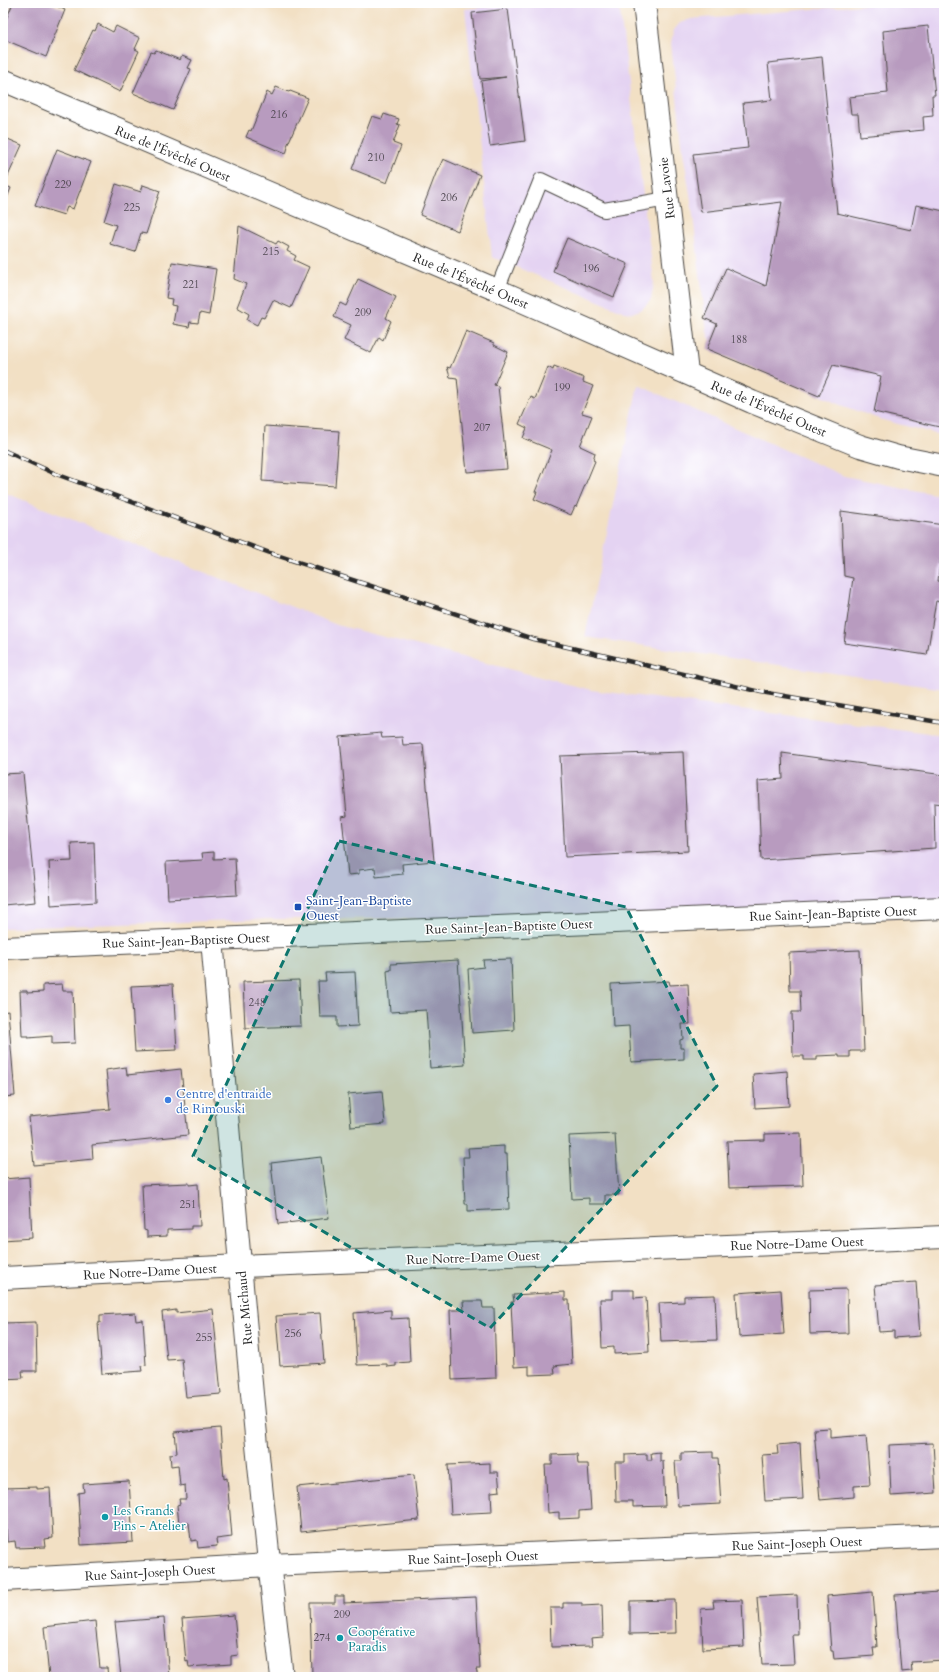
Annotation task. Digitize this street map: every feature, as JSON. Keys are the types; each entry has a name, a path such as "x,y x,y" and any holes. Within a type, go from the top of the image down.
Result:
{"street":[{"name":"Rue Lavoie","path":"644,3 687,373"},
{"name":"Rue de l'Évêché Ouest","path":"3,80 497,290 752,402 860,446 898,457 944,466"},
{"name":"Rue Saint-Jean-Baptiste Ouest","path":"3,948 944,908"},
{"name":"Rue Michaud","path":"212,939 240,1266 269,1565 282,1677"},
{"name":"Rue Notre-Dame Ouest","path":"3,1278 240,1266 944,1237"},
{"name":"Rue Saint-Joseph Ouest","path":"3,1580 269,1565 944,1536"}],"lane":[{"path":"497,290 541,180 604,210 667,199"}],"highlighted area":[{"path":"339,841 626,907 717,1086 490,1328 193,1156"}],"shaded area":[{"path":"520,3 619,3 654,282 651,300 642,309 632,313 625,312 492,257 465,9"},
{"path":"886,3 944,3 944,436 879,419 839,404 719,352 713,347 707,332 692,207 683,151 671,43 674,30 680,23 691,19"},
{"path":"638,385 844,476 944,496 944,689 585,637"},
{"path":"3,492 337,625 591,690 944,735 944,917 269,919 3,928"}],"building":[{"path":"13,3 50,3 65,10 46,57 3,39 3,27"},
{"path":"508,9 525,141 490,146 481,81 506,77 480,79 472,13"},
{"path":"98,24 113,32 116,26 140,38 135,49 139,51 120,92 74,70 93,30 95,31"},
{"path":"928,26 935,95 932,95 933,116 923,117 924,130 860,136 858,114 851,114 849,97 888,93 883,31"},
{"path":"156,50 180,60 182,56 192,60 188,68 191,69 173,110 133,93 151,52 154,53"},
{"path":"822,57 837,213 911,230 916,205 944,211 944,428 874,412 881,376 833,365 819,396 707,349 717,324 704,318 726,268 766,286 782,202 701,212 693,154 748,148 743,103 772,100 768,63"},
{"path":"276,87 308,98 287,146 286,154 246,137 249,130 251,131 267,92 272,95"},
{"path":"384,114 399,119 397,124 400,125 393,143 401,146 387,183 352,169 372,116 382,119"},
{"path":"3,137 22,145 4,185 11,188 5,203 3,202"},
{"path":"57,149 91,162 73,209 67,207 64,215 35,206"},
{"path":"443,159 480,175 458,231 420,215 438,168"},
{"path":"116,184 141,192 143,185 160,191 146,234 141,233 135,252 110,244 116,225 104,221"},
{"path":"239,226 276,244 278,241 289,247 287,251 296,256 294,260 309,267 291,308 273,300 264,318 261,317 257,325 247,320 249,314 237,307 246,284 234,279"},
{"path":"567,238 628,264 614,297 553,271"},
{"path":"172,262 216,269 209,315 200,313 198,323 190,322 189,327 173,324 176,306 171,305 172,299 166,298"},
{"path":"358,279 396,297 386,318 391,321 383,340 379,337 371,353 344,340 351,325 334,317 340,303 346,306"},
{"path":"466,331 494,343 494,345 508,352 494,385 498,386 507,469 467,472 457,378 450,377 447,367 450,368"},
{"path":"554,366 584,378 583,382 593,386 582,413 592,416 580,446 595,453 593,460 595,461 576,507 575,506 571,515 534,499 537,492 535,492 552,450 523,438 527,428 519,424 531,397 535,399 548,367 553,370"},
{"path":"265,426 339,431 335,486 262,481"},
{"path":"841,511 944,525 938,581 944,582 944,588 942,602 936,601 927,655 844,643 853,578 844,576"},
{"path":"381,733 382,738 402,737 403,745 423,744 434,861 402,864 403,874 376,877 375,868 359,870 359,874 348,875 342,817 347,816 340,737"},
{"path":"683,752 688,851 565,857 560,756"},
{"path":"782,753 944,775 944,804 934,803 935,848 761,860 758,781 783,779"},
{"path":"23,773 36,902 3,905 3,774"},
{"path":"94,842 96,902 51,905 49,862 72,861 71,843"},
{"path":"214,852 214,859 235,858 237,895 168,899 166,862 203,860 202,853"},
{"path":"860,950 864,1051 850,1051 850,1057 839,1057 839,1055 817,1056 817,1060 804,1060 804,1056 793,1056 792,1012 801,1012 800,991 790,991 789,953"},
{"path":"511,959 514,1030 472,1033 468,969 484,967 483,960"},
{"path":"458,960 465,1065 430,1068 426,1010 390,1012 387,971 391,970 391,964"},
{"path":"355,972 358,1026 337,1027 337,1017 320,1017 318,981 326,981 325,973"},
{"path":"299,980 301,1026 245,1028 243,982"},
{"path":"669,981 670,985 688,984 690,1024 682,1024 683,1039 680,1040 680,1048 684,1048 684,1059 631,1062 629,1026 613,1027 611,984"},
{"path":"62,984 63,991 73,991 75,1043 52,1044 52,1036 28,1038 28,1036 22,1036 20,991 27,991 27,993 43,992 43,985"},
{"path":"173,984 177,1050 135,1052 131,986"},
{"path":"8,1011 15,1096 3,1097 3,1012"},
{"path":"126,1067 127,1075 181,1069 188,1135 92,1145 93,1159 34,1165 29,1117 110,1109 106,1070"},
{"path":"787,1071 789,1106 755,1108 753,1074"},
{"path":"382,1091 385,1124 351,1127 348,1094"},
{"path":"801,1133 803,1186 729,1188 727,1141 765,1140 765,1134"},
{"path":"615,1134 619,1195 605,1195 605,1204 589,1204 589,1198 572,1199 569,1136"},
{"path":"504,1146 504,1154 507,1154 509,1209 468,1211 468,1204 465,1204 463,1157 469,1157 468,1148"},
{"path":"321,1157 329,1218 278,1224 271,1163"},
{"path":"29,1177 32,1238 3,1240 3,1179"},
{"path":"189,1183 189,1185 198,1184 200,1226 191,1226 191,1229 167,1230 167,1236 147,1237 147,1231 144,1230 142,1185"},
{"path":"916,1282 920,1336 894,1338 894,1331 879,1332 875,1285"},
{"path":"847,1289 848,1333 810,1334 809,1290"},
{"path":"613,1290 634,1290 634,1298 646,1297 649,1352 614,1354 614,1347 602,1348 600,1299 613,1299"},
{"path":"781,1290 784,1334 739,1337 736,1293"},
{"path":"565,1292 565,1300 569,1300 572,1364 554,1366 555,1374 529,1375 529,1366 514,1367 511,1302 514,1302 513,1295"},
{"path":"715,1295 717,1340 661,1342 659,1303 684,1302 684,1296"},
{"path":"463,1301 482,1301 483,1308 494,1308 496,1378 452,1380 450,1310 464,1310"},
{"path":"213,1309 221,1394 186,1397 182,1359 167,1360 162,1312 176,1310 176,1313"},
{"path":"391,1310 391,1319 408,1318 410,1362 396,1363 396,1366 387,1367 387,1364 357,1365 354,1313"},
{"path":"135,1313 136,1321 143,1320 146,1365 141,1366 142,1371 102,1374 98,1323 100,1323 100,1315"},
{"path":"320,1313 324,1363 280,1366 276,1316"},
{"path":"36,1322 37,1371 22,1371 23,1378 3,1379 3,1323"},
{"path":"220,1428 224,1479 227,1478 232,1537 216,1539 217,1546 198,1548 197,1540 191,1541 189,1523 179,1524 177,1505 180,1504 179,1499 186,1499 185,1485 180,1486 178,1465 171,1466 170,1454 177,1453 175,1432"},
{"path":"830,1428 830,1438 866,1435 870,1485 854,1486 854,1497 820,1500 814,1429"},
{"path":"800,1443 803,1499 765,1501 762,1455 778,1454 777,1445"},
{"path":"933,1443 936,1493 891,1496 889,1445"},
{"path":"660,1452 660,1461 663,1461 665,1506 633,1507 633,1501 616,1501 615,1462 625,1462 625,1455 647,1454 647,1460 652,1460 651,1453"},
{"path":"713,1452 713,1458 718,1458 721,1504 678,1506 675,1461 681,1461 681,1453"},
{"path":"577,1454 578,1464 588,1464 591,1510 579,1511 579,1518 559,1519 559,1512 548,1513 545,1465 552,1465 552,1455"},
{"path":"490,1463 490,1472 498,1472 500,1491 491,1492 492,1512 451,1514 448,1465"},
{"path":"414,1475 419,1520 301,1532 297,1487"},
{"name":"Les Grands Pins - Atelier","path":"129,1481 133,1542 81,1545 78,1493 84,1492 83,1484"},
{"path":"37,1487 37,1489 50,1488 53,1538 44,1539 45,1547 16,1548 15,1541 7,1542 4,1488"},
{"path":"873,1592 877,1647 873,1647 874,1656 834,1659 833,1651 831,1651 827,1596"},
{"path":"939,1592 942,1625 944,1624 944,1660 911,1662 912,1671 901,1672 895,1595"},
{"path":"797,1595 798,1634 792,1634 794,1664 762,1665 757,1597"},
{"path":"335,1596 344,1596 344,1603 476,1597 480,1669 476,1669 478,1676 395,1677 395,1674 370,1675 370,1677 322,1677 322,1675 312,1675 310,1603 335,1603"},
{"path":"675,1600 676,1633 630,1634 630,1601"},
{"path":"742,1600 744,1647 703,1649 701,1609 714,1608 713,1601"},
{"path":"563,1603 582,1603 582,1606 602,1605 603,1637 591,1638 592,1646 551,1647 550,1608 563,1608"},
{"path":"234,1615 238,1655 231,1656 231,1664 189,1667 188,1661 186,1662 182,1619"},
{"path":"164,1618 169,1677 121,1677 115,1622"},
{"path":"95,1621 100,1668 107,1668 108,1677 49,1677 44,1627"}],"railway":[{"path":"3,450 56,474 270,553 533,639 761,692 944,723"}],"place":[{"name":"Saint-Jean-Baptiste Ouest","path":"298,907"},
{"name":"Centre d'entraide de Rimouski","path":"168,1100"},
{"name":"Les Grands Pins - Atelier","path":"105,1517"},
{"name":"Coopérative Paradis","path":"340,1638"}]}
